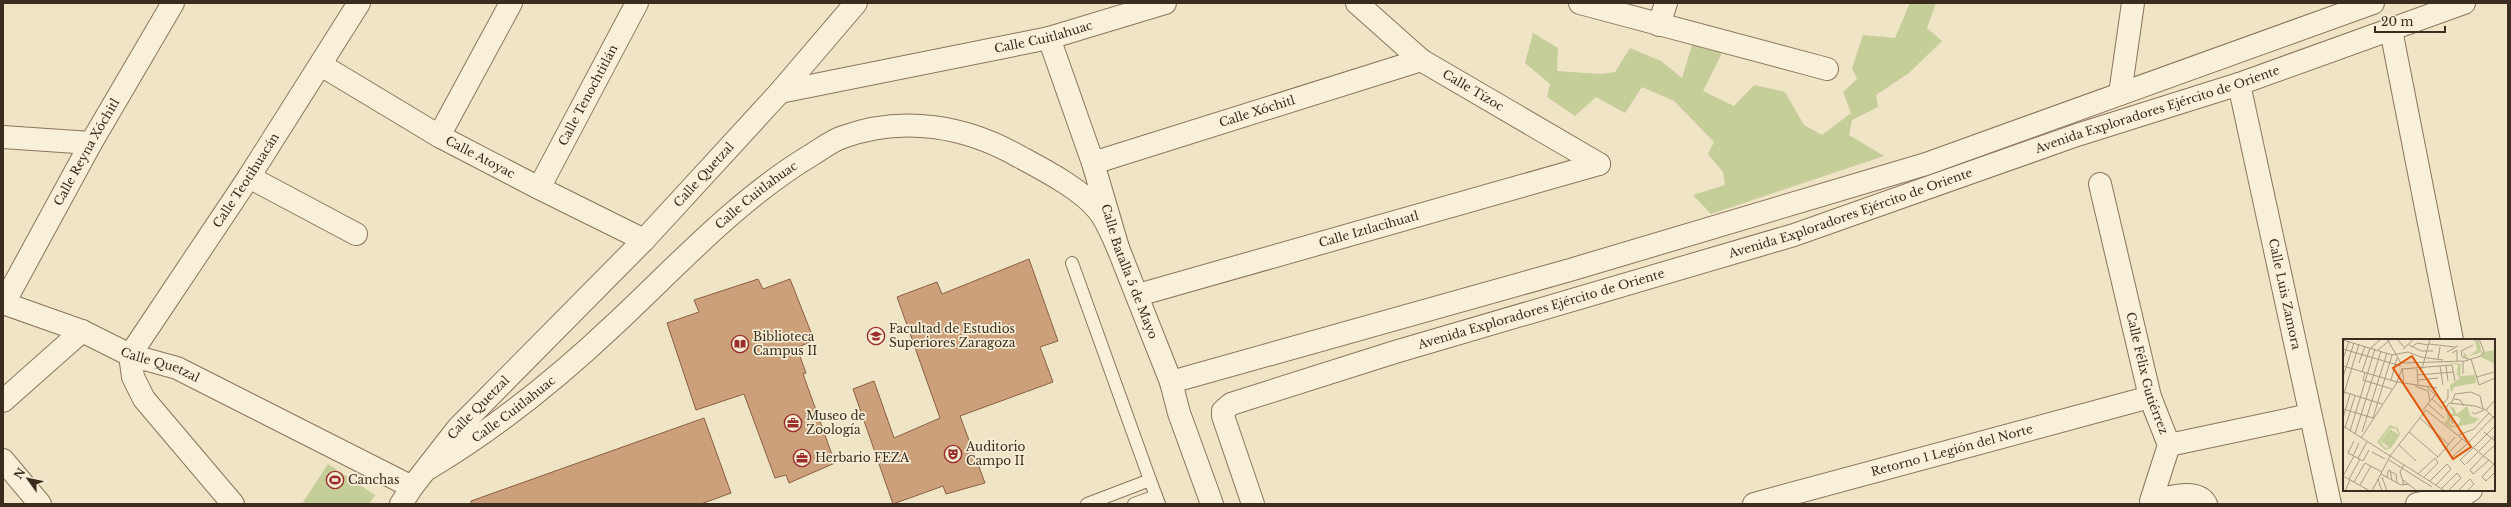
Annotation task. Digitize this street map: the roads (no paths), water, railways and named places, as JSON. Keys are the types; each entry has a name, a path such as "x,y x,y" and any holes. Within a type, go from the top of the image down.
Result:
{"street":[{"name":"Calle Reyna Xóchitl","path":"3,303 91,143 172,3"},
{"name":"Calle Teotihuacán","path":"130,355 249,177 359,3"},
{"path":"439,136 511,3"},
{"name":"Calle Tenochtitlán","path":"539,188 637,3"},
{"name":"Calle Quetzal","path":"3,303 82,331 130,355 177,368 407,495 458,428 644,240 780,92 856,3"},
{"name":"Calle Cuitlahuac","path":"780,92 1049,38 1164,3"},
{"path":"1580,3 1827,69"},
{"path":"1659,25 1666,3"},
{"path":"2120,94 2133,3"},
{"name":"Avenida Exploradores Ejército de Oriente","path":"1171,382 1570,270 1926,164 2373,3"},
{"name":"Avenida Exploradores Ejército de Oriente","path":"1253,504 1223,416 1223,411 1231,404 1395,352 1794,235 2077,135 2239,84 2464,3"},
{"name":"Calle Tízoc","path":"1366,6 1421,60 1599,164"},
{"path":"2391,30 2452,339"},
{"name":"Calle Batalla 5 de Mayo","path":"1049,38 1093,163 1118,248 1138,295 1171,382 1179,413 1212,504"},
{"name":"Calle Xóchitl","path":"1093,163 1421,60"},
{"name":"Calle Atoyac","path":"321,65 439,136 644,240"},
{"name":"Calle Luis Zamora","path":"2239,84 2330,504"},
{"name":"Calle Cuitlahuac","path":"429,468 462,448 513,412 613,326 692,251 743,206 790,167 841,137 874,128 901,125 933,126 985,139 1036,166 1083,196 1098,209 1118,248"},
{"path":"3,137 91,143"},
{"name":"Calle Iztlacihuatl","path":"1138,295 1599,164"},
{"path":"1926,164 1932,187"},
{"path":"249,177 356,234"},
{"name":"Calle Félix Gutiérrez","path":"2100,184 2150,397 2169,445 2151,501 2189,495 2200,497 2206,504"},
{"path":"3,401 82,331"},
{"path":"130,355 133,377 144,399 233,504"},
{"name":"Retorno 1 Legión del Norte","path":"1754,504 2150,397"},
{"path":"2169,445 2310,415"},
{"path":"3,460 40,504"},
{"path":"2416,504 2464,494 2469,491"}],"lane":[{"path":"1072,263 1157,500 1134,504"},
{"path":"1087,504 1150,480"}],"place":[{"name":"Facultad de Estudios Superiores Zaragoza","path":"876,336"},
{"name":"Biblioteca Campus II","path":"740,344"},
{"name":"Museo de Zoología","path":"793,423"},
{"name":"Auditorio Campo II","path":"953,454"},
{"name":"Herbario FEZA","path":"802,458"},
{"name":"Canchas","path":"335,480"}]}
